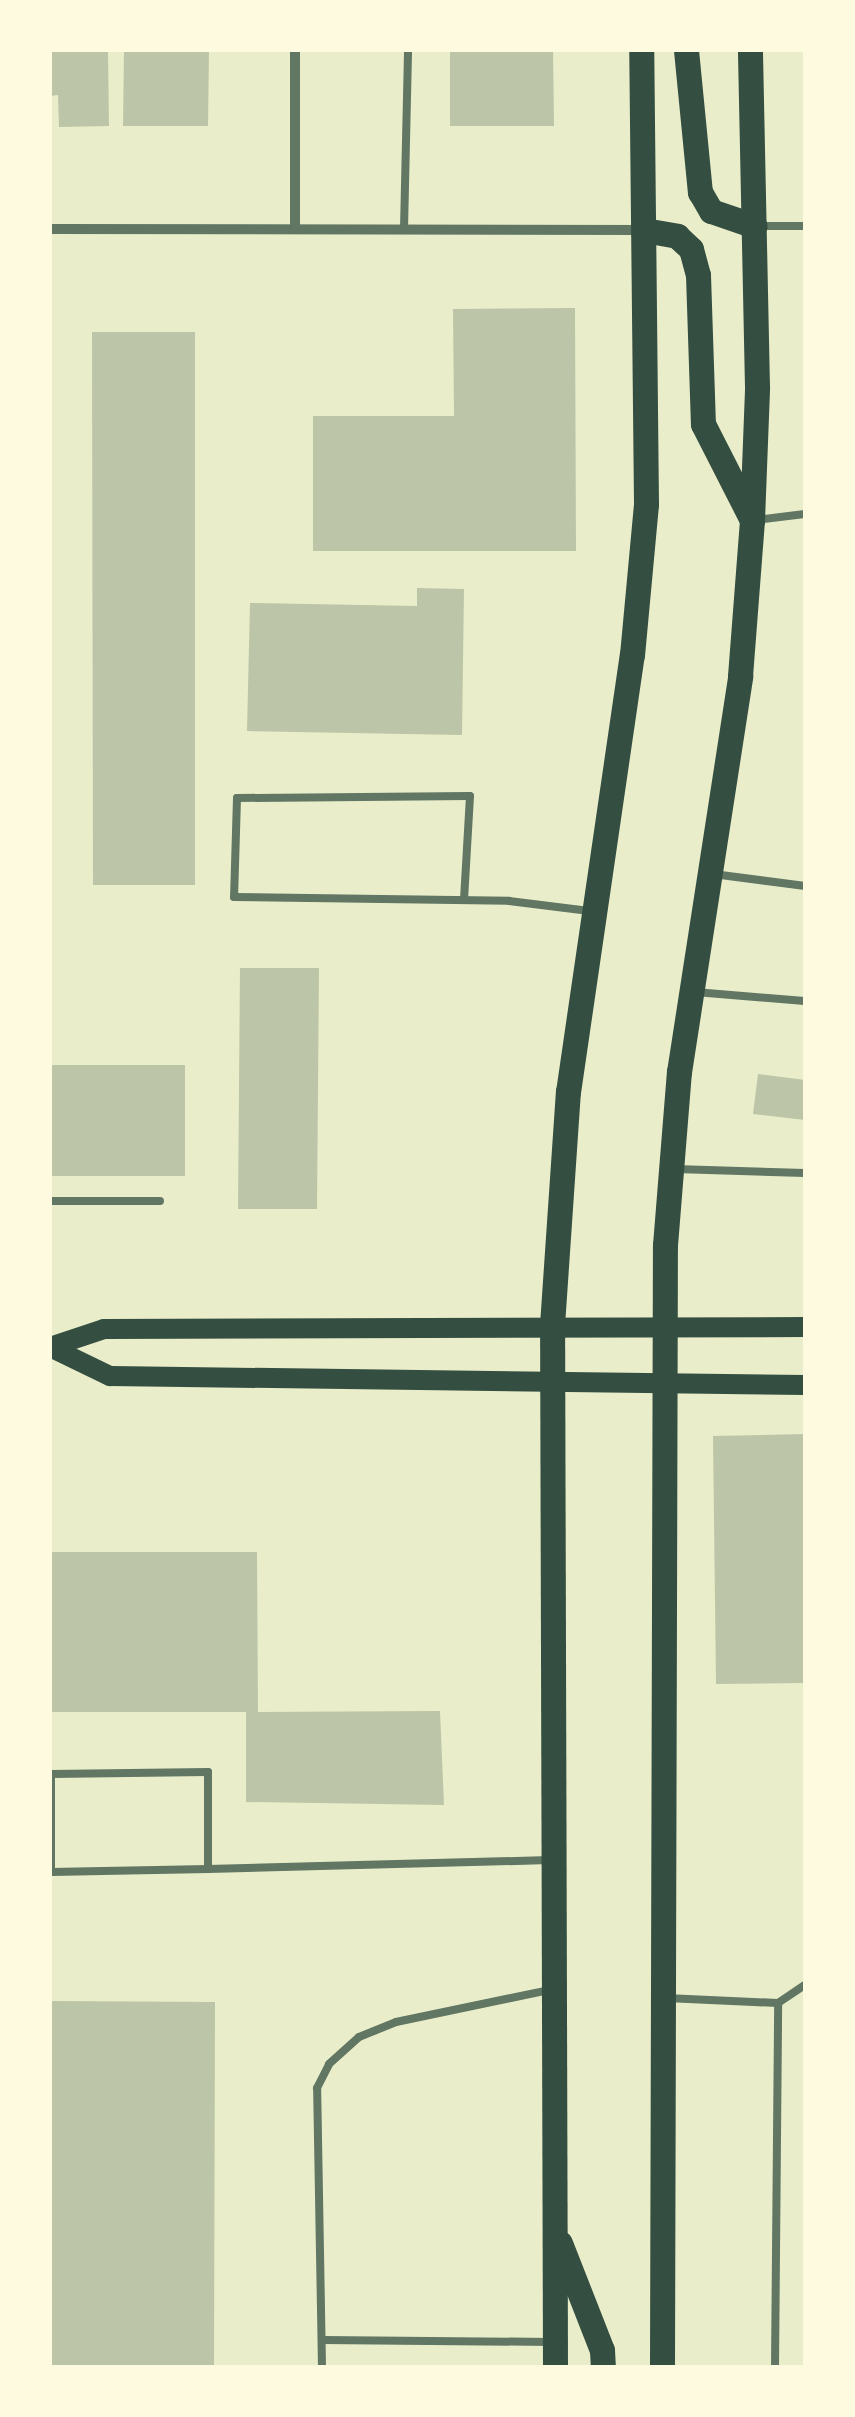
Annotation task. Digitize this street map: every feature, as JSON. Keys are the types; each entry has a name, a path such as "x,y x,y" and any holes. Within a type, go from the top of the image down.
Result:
{"main road":[{"path":"555,2354 552,1325 568,1092 643,539 640,50"},
{"path":"686,50 700,192 710,211 754,226"},
{"path":"662,2367 662,1326 671,1169 691,992 740,676 752,520 754,226 750,50"},
{"path":"644,230 677,236 691,249 698,275 702,424 752,520"},
{"path":"50,1347 104,1329 805,1327"},
{"path":"50,1347 110,1376 805,1385"},
{"path":"555,2229 602,2350 602,2367"}],"street":[{"path":"294,230 295,50"},
{"path":"50,229 644,230"}],"lane":[{"path":"404,230 408,50"},
{"path":"754,226 805,226"},
{"path":"752,520 805,514"},
{"path":"464,900 470,796 237,798 234,897 464,900 593,912"},
{"path":"709,873 805,886"},
{"path":"691,992 805,1001"},
{"path":"671,1169 805,1173"},
{"path":"50,1201 160,1201"},
{"path":"208,1869 208,1772 52,1774 52,1872 208,1869 553,1860"},
{"path":"662,1998 778,2003 805,1984"},
{"path":"322,2367 317,2088 329,2064 359,2037 396,2022 554,1989"},
{"path":"775,2367 778,2003"},
{"path":"322,2340 555,2354"}],"building":[{"path":"50,50 108,50 109,126 59,127 58,95 50,96"},
{"path":"124,50 209,50 208,126 123,126"},
{"path":"450,50 553,50 554,126 450,126"},
{"path":"575,308 576,551 313,551 313,416 454,416 453,309"},
{"path":"92,332 195,332 195,885 93,885"},
{"path":"417,588 464,589 462,735 247,731 250,603 417,606"},
{"path":"240,968 319,968 317,1209 238,1209"},
{"path":"50,1065 185,1065 185,1176 50,1176"},
{"path":"758,1074 805,1080 805,1120 753,1114"},
{"path":"805,1434 805,1683 716,1684 713,1436"},
{"path":"50,1552 257,1552 258,1712 440,1711 444,1805 246,1802 246,1712 50,1712"},
{"path":"50,2001 215,2002 214,2367 50,2367"}]}
